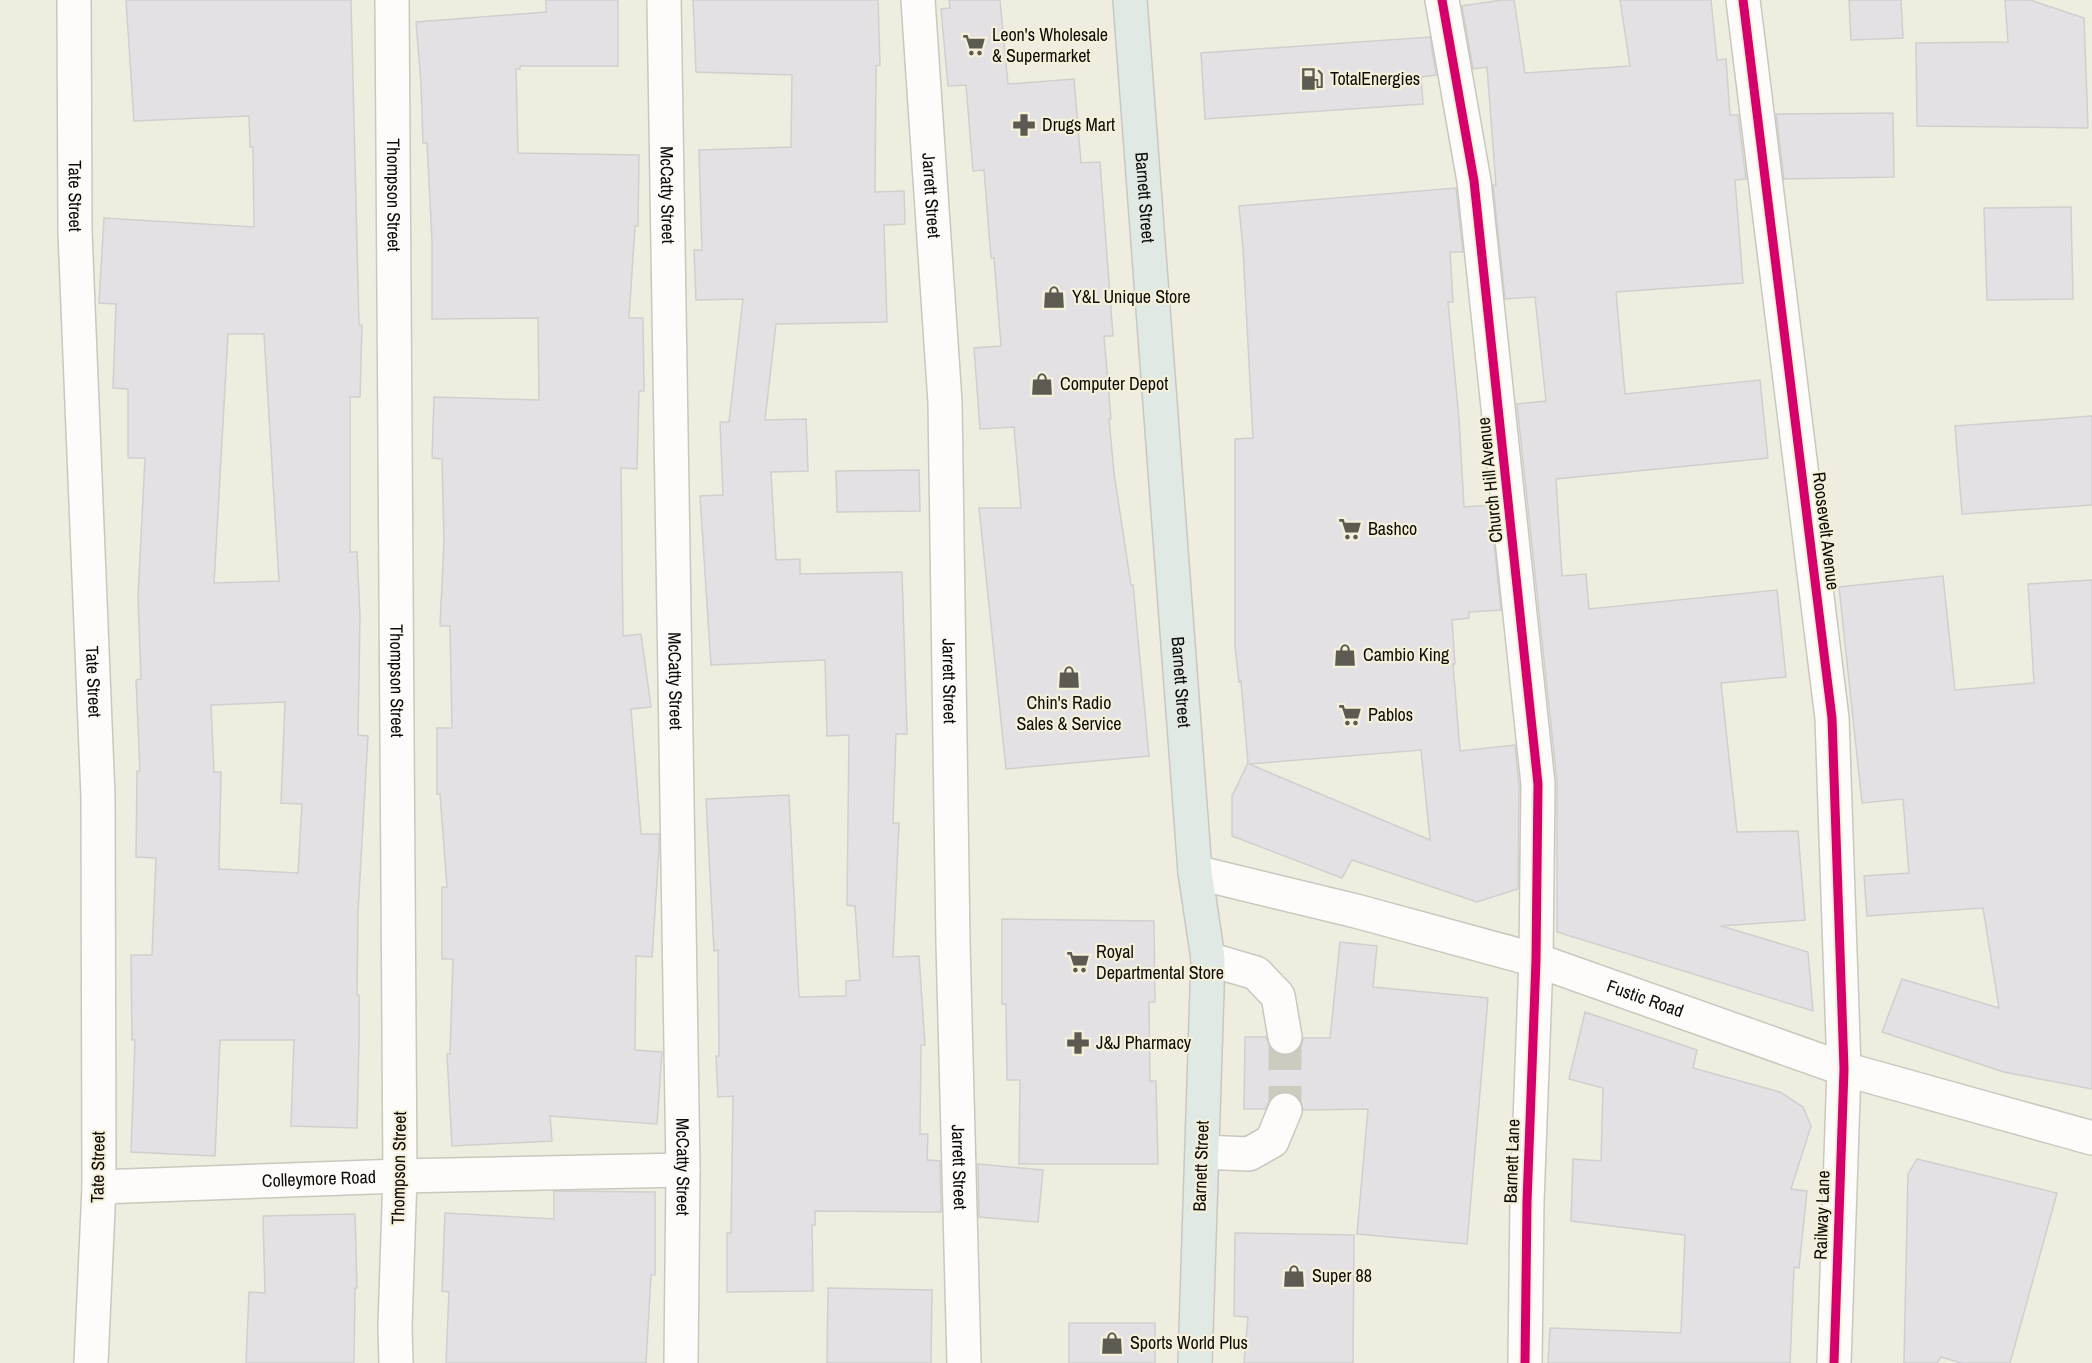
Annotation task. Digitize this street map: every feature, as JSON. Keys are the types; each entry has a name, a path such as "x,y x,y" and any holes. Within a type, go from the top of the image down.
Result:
{"main road":[{"name":"Barnett Street","path":"1130,0 1195,872 1208,959 1195,1363"}],"street":[{"name":"Tate Street","path":"74,0 75,232 98,796 99,1187 91,1363"},
{"name":"Thompson Street","path":"392,0 400,1176 396,1363"},
{"name":"McCatty Street","path":"664,0 683,1170 681,1363"},
{"name":"Jarrett Street","path":"918,0 945,402 953,943 964,1363"},
{"name":"Church Hill Avenue","path":"1442,0 1474,181 1538,784 1536,960"},
{"name":"Roosevelt Avenue","path":"1743,0 1832,718 1844,1069"},
{"name":"Fustic Road","path":"1195,872 1356,911 1536,960 1844,1069 2092,1138"},
{"path":"1208,959 1256,973 1278,996 1285,1037"},
{"name":"Barnett Lane","path":"1525,1363 1527,1203 1536,960"},
{"name":"Railway Lane","path":"1834,1363 1844,1069"},
{"path":"1202,1152 1249,1154 1272,1140 1286,1110"},
{"name":"Colleymore Road","path":"99,1187 400,1176 683,1170"}],"building":[{"path":"126,0 351,0 359,325 362,325 360,397 350,397 350,552 357,552 360,616 358,735 368,736 358,912 357,1128 291,1126 294,1040 220,1040 215,1156 131,1152 135,1040 132,1040 131,955 152,955 156,858 136,857 137,771 140,771 136,680 141,679 138,597 145,458 128,458 128,389 113,388 116,304 99,303 104,218 254,227 253,147 250,147 249,116 134,121","holes":["228,334 264,334 279,581 214,583","285,702 281,803 302,804 298,873 219,869 221,772 214,772 211,705"]},
{"path":"546,0 618,0 618,66 520,66 520,69 516,69 518,153 639,155 638,226 635,226 629,318 643,318 644,391 639,391 637,469 621,468 623,636 641,634 651,707 631,709 641,834 659,834 652,957 636,956 635,1050 662,1052 657,1124 550,1116 552,1141 452,1146 447,1054 450,1054 453,959 442,959 442,887 447,887 440,794 437,794 437,728 452,728 450,626 440,626 444,542 442,459 432,458 434,397 539,400 538,318 432,319 432,240 427,143 423,143 416,22 546,12"},
{"path":"693,0 878,0 880,65 876,66 875,192 904,191 905,224 884,225 887,322 776,324 765,420 806,419 808,471 771,472 776,560 800,559 800,574 902,572 907,734 896,734 893,823 899,823 893,957 919,956 925,1045 921,1045 920,1134 928,1134 927,1160 940,1161 941,1212 815,1211 815,1225 812,1225 813,1291 727,1292 727,1233 731,1233 733,1096 718,1097 716,1056 719,1056 718,950 714,951 706,799 789,795 799,997 846,996 846,981 860,980 855,906 847,905 849,735 827,736 825,660 711,665 700,496 723,495 720,422 729,422 743,299 696,300 694,250 702,250 699,150 791,147 792,75 696,72"},
{"path":"949,0 1000,0 1008,84 1074,79 1081,163 1100,162 1113,336 1104,336 1111,419 1109,419 1114,473 1131,585 1133,585 1149,756 1006,769 979,508 1021,508 1014,427 980,429 974,348 1001,346 984,170 973,171 966,85 948,86 941,9 950,8"},
{"path":"1514,0 1525,73 1630,66 1620,0 1711,0 1717,60 1726,59 1730,115 1738,115 1746,179 1735,180 1743,283 1616,292 1625,394 1760,380 1768,458 1556,479 1562,576 1586,574 1589,609 1777,590 1786,677 1721,683 1737,832 1798,831 1805,920 1721,926 1808,952 1813,1011 1557,932 1557,782 1517,404 1546,401 1535,297 1505,299 1493,185 1496,185 1487,67 1473,69 1462,6"},
{"path":"1849,0 1901,0 1903,38 1851,40"},
{"path":"2005,0 2030,0 2084,18 2088,128 1917,126 1916,43 2008,42"},
{"name":"TotalEnergies","path":"1430,37 1436,75 1421,77 1423,104 1205,119 1201,53"},
{"path":"1893,113 1894,177 1784,179 1776,114"},
{"path":"1456,188 1463,252 1450,252 1453,302 1448,302 1459,419 1464,507 1490,505 1501,610 1469,612 1469,618 1452,620 1460,751 1515,745 1519,785 1518,889 1477,902 1352,860 1342,878 1232,836 1232,796 1248,763 1241,681 1239,682 1235,647 1235,439 1253,438 1239,206","holes":["1421,750 1430,840 1249,764"]},
{"path":"2071,207 2073,299 1987,300 1984,208"},
{"path":"2092,416 2092,505 1962,514 1955,426"},
{"path":"919,470 920,511 837,512 836,471"},
{"path":"1943,576 1955,690 2034,683 2028,584 2092,580 2092,1089 2004,1072 1882,1032 1902,979 1999,1008 1983,908 1867,916 1864,876 1909,873 1903,799 1862,803 1839,587"},
{"path":"1002,919 1154,921 1155,1002 1149,1002 1150,1081 1156,1081 1158,1164 1019,1164 1020,1080 1007,1080 1006,1004 1002,1004"},
{"path":"1340,942 1377,946 1373,987 1488,998 1467,1244 1357,1234 1368,1109 1303,1110 1300,1098 1293,1093 1283,1091 1273,1095 1265,1109 1244,1109 1245,1037 1266,1037 1271,1049 1278,1054 1288,1056 1297,1051 1303,1038 1330,1038"},
{"path":"1585,1012 1697,1050 1693,1068 1780,1092 1803,1107 1811,1126 1791,1189 1807,1191 1799,1268 1794,1267 1790,1363 1548,1363 1550,1328 1681,1333 1685,1235 1571,1221 1573,1159 1601,1161 1603,1088 1569,1079"},
{"path":"1917,1159 2057,1193 2010,1363 1961,1363 1941,1357 1937,1363 1904,1363 1908,1174"},
{"path":"978,1164 1043,1170 1038,1222 979,1217"},
{"path":"554,1191 655,1192 655,1275 651,1275 646,1363 446,1363 449,1292 442,1291 445,1213 554,1219"},
{"path":"355,1214 357,1288 355,1288 354,1363 246,1363 249,1292 265,1293 263,1216"},
{"name":"Super 88","path":"1235,1233 1354,1235 1353,1363 1244,1363 1248,1317 1234,1316"},
{"path":"828,1288 932,1290 931,1363 827,1363"},
{"name":"Sports World Plus","path":"1069,1323 1155,1323 1155,1363 1069,1363"}],"tunnel":[{"path":"1285,1037 1285,1110"}],"cycle path":[{"path":"1442,0 1474,181 1538,784 1536,960 1527,1202 1525,1363"},
{"path":"1743,0 1832,718 1844,1069 1834,1363"}],"place":[{"name":"Leon's Wholesale & Supermarket","path":"974,45"},
{"name":"TotalEnergies","path":"1312,79"},
{"name":"Drugs Mart","path":"1024,125"},
{"name":"Y&L Unique Store","path":"1054,297"},
{"name":"Computer Depot","path":"1042,384"},
{"name":"Bashco","path":"1350,529"},
{"name":"Cambio King","path":"1345,655"},
{"name":"Chin's Radio Sales & Service","path":"1069,677"},
{"name":"Pablos","path":"1350,715"},
{"name":"Royal Departmental Store","path":"1078,962"},
{"name":"J&J Pharmacy","path":"1078,1043"},
{"name":"Super 88","path":"1294,1276"},
{"name":"Sports World Plus","path":"1112,1343"}]}
